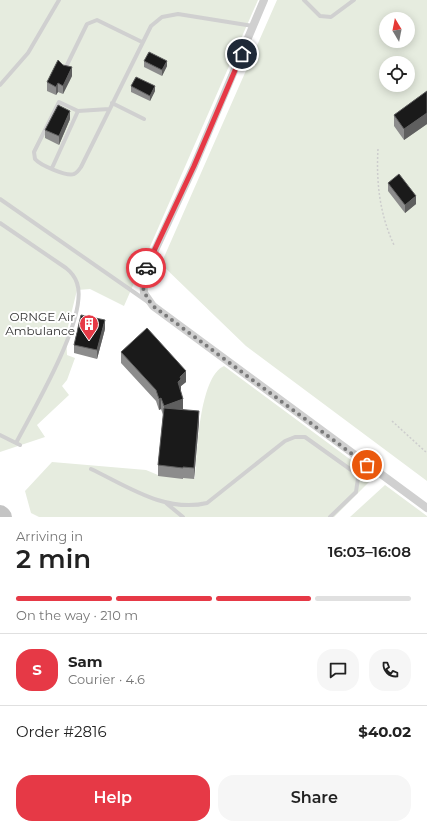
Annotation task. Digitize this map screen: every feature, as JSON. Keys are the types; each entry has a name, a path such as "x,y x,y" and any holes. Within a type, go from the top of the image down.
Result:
{"street":[{"path":"264,0 194,166 142,276 142,286 147,298 153,306 427,508"}],"lane":[{"path":"0,85 28,54 59,0"},
{"path":"304,0 320,16 331,17 354,0"},
{"path":"109,109 78,111 59,102 34,152 34,157 37,161 70,175 78,172 142,42 151,26 158,19 173,14 253,26"},
{"path":"65,70 85,28 90,21 97,20 142,42"},
{"path":"112,103 144,118"},
{"path":"52,168 78,111"},
{"path":"0,199 153,306"},
{"path":"0,223 66,268 75,278 78,286 77,306 67,343 18,444 0,435"},
{"path":"90,469 154,499 166,503 190,506 207,503 286,441 295,437 305,437 354,472 358,478 356,492 330,517"},
{"path":"166,503 183,517"}],"path":[{"path":"378,149 378,179 382,213 394,245"},
{"path":"392,421 427,453"}],"shaded area":[{"path":"0,0 258,0 124,306 90,289 77,290 66,335 67,355 75,358 67,380 62,386 69,395 37,425 45,437 0,452"},
{"path":"277,0 427,0 427,481 246,346 161,264"},
{"path":"224,366 374,477 334,517 39,517 31,513 25,491 52,462 146,470 158,475 195,478 198,435 204,400 209,385 216,373"},
{"path":"385,485 427,516 427,517 350,517"}],"building":[{"path":"149,52 167,61 162,70 144,61"},
{"path":"58,60 63,65 72,67 63,86 58,83 56,87 47,82"},
{"path":"136,77 155,86 150,96 131,86"},
{"path":"427,91 427,113 404,129 394,115"},
{"path":"58,105 70,111 59,136 45,130"},
{"path":"399,174 416,196 405,205 388,183"},
{"name":"ORNGE Air Ambulance","path":"81,315 105,320 97,350 74,345"},
{"path":"147,328 186,371 180,377 181,379 178,382 183,399 164,406 161,398 159,399 156,390 121,352"},
{"path":"164,408 199,411 194,468 158,465"}],"way so far":[{"path":"146,268 142,276 142,286 144,293 153,306 367,465"}],"place":[{"name":"ORNGE Air Ambulance","path":"89,341"}],"route":[{"path":"146,268 194,166 242,54"}]}
